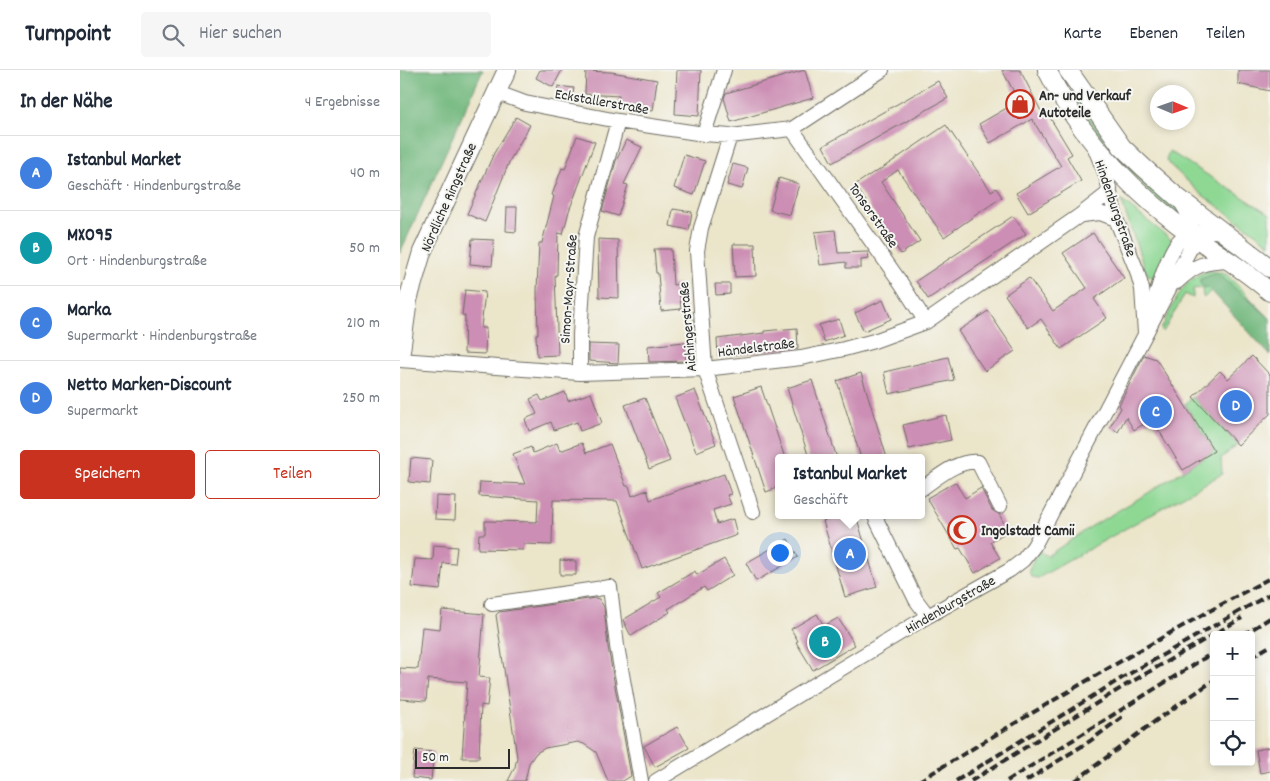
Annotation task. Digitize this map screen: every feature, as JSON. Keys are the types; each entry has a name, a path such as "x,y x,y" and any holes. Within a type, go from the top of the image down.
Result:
{"main road":[{"name":"Nördliche Ringstraße","path":"400,359 408,300 422,252 495,92 507,70"},
{"name":"Hindenburgstraße","path":"1047,70 1069,109 1093,143 1137,191 1173,221 1270,292"},
{"name":"Hindenburgstraße","path":"1070,72 1122,147 1177,196 1270,268"}],"street":[{"path":"704,134 724,70"},
{"path":"792,129 882,70"},
{"name":"Eckstallerstraße","path":"495,92 525,103 618,121 704,134 730,136 792,129"},
{"name":"Simon-Mayr-Straße","path":"580,373 580,335 586,237 618,121"},
{"name":"Tonsorstraße","path":"792,129 878,250 926,322"},
{"name":"Aichingerstraße","path":"730,136 701,228 697,251 705,370 753,512"},
{"name":"Hindenburgstraße","path":"1093,143 1110,188 1116,219 1137,271 1142,289 1145,333"},
{"name":"Händelstraße","path":"400,359 580,373 705,370 801,358 844,349 874,341 926,322 1079,216 1106,195 1110,188"},
{"name":"Hindenburgstraße","path":"656,781 928,616 1010,570 1023,560 1034,546 1191,248 1191,219 1177,196"},
{"name":"Händelstraße","path":"1079,216 1100,212 1116,219"},
{"path":"1192,234 1208,231 1224,232"},
{"name":"Hindenburgstraße","path":"1145,333 1158,288 1173,250 1180,240 1192,234"},
{"path":"1170,290 1196,266 1210,262 1230,261"},
{"path":"925,486 954,467 970,461 978,462 1000,506"},
{"path":"876,519 916,600 928,616"},
{"path":"492,604 610,588 617,646 641,781"}],"green space":[{"path":"400,70 483,70 400,253"},
{"path":"1074,96 1110,144 1175,204 1186,221 1153,196 1107,147 1072,97"},
{"path":"1169,151 1270,214 1270,244 1201,194 1166,161"},
{"path":"1121,200 1172,240 1155,278 1149,276 1145,270"},
{"path":"1210,271 1227,275 1270,318 1250,300 1209,288 1211,291 1204,298 1202,288 1193,289 1193,298 1185,294 1163,332 1161,329 1186,285 1201,274"},
{"path":"1217,273 1270,318 1270,355 1209,288 1203,287 1200,283 1200,279"},
{"path":"1193,397 1238,445 1221,458 1222,474 1038,578 1031,577 1030,567 1039,551 1047,556 1214,451 1185,404"}],"building":[{"path":"540,70 562,70 553,87 536,78"},
{"path":"677,70 701,70 699,116 675,114"},
{"path":"805,70 813,98 731,122 724,98 726,93"},
{"path":"1002,70 1020,70 1042,113 1046,111 1072,154 1067,157 1081,181 1028,213 1016,193 1061,166 1032,119 990,143 979,124 1019,101"},
{"path":"1238,70 1270,70 1270,91 1238,84"},
{"path":"586,71 611,72 657,80 653,111 618,105 619,96 585,94"},
{"path":"938,81 948,98 832,163 823,146"},
{"path":"558,86 574,88 572,99 557,98"},
{"path":"516,117 530,125 510,160 485,222 467,214 494,153"},
{"path":"946,125 991,191 996,188 1002,197 944,237 898,170 881,182 920,241 901,254 855,185"},
{"path":"577,136 595,142 569,211 563,234 558,233 557,275 555,275 558,355 537,356 539,243 542,243 554,196 552,195 562,168 565,169"},
{"path":"626,140 642,147 624,184 628,185 618,216 602,211 616,161"},
{"path":"684,155 705,161 694,195 674,188"},
{"path":"733,164 748,168 742,189 727,185"},
{"path":"779,178 799,184 790,215 770,210"},
{"path":"507,207 517,207 516,232 506,231"},
{"path":"673,209 692,212 689,230 670,226"},
{"path":"1013,216 1026,234 928,299 916,281"},
{"path":"835,230 838,253 868,252 869,259 861,260 861,268 846,268 846,262 820,265 815,232"},
{"path":"1093,233 1124,278 1094,299 1107,318 1061,349 1041,319 1028,328 1005,295 1029,278 1053,311 1087,288 1063,253"},
{"path":"472,239 494,240 492,266 470,264"},
{"path":"598,239 618,240 619,298 599,297"},
{"path":"733,244 755,244 756,276 735,277"},
{"path":"654,249 671,249 673,285 679,284 681,309 661,311"},
{"path":"715,284 730,284 730,294 716,295"},
{"path":"465,290 485,292 481,328 486,328 485,354 464,353 465,316 462,315"},
{"path":"883,300 891,319 864,331 855,313"},
{"path":"988,311 1015,351 985,371 958,331"},
{"path":"839,319 844,335 824,342 819,325"},
{"path":"797,328 798,349 718,356 717,339 764,333 764,331"},
{"path":"684,342 686,361 649,362 648,346"},
{"path":"589,344 619,345 618,363 589,361"},
{"path":"1144,355 1156,359 1214,451 1183,470 1152,419 1134,430 1126,417 1118,432 1110,427 1121,408 1119,405"},
{"path":"1252,356 1270,375 1270,414 1238,445 1193,397 1220,371 1228,379"},
{"path":"948,357 954,380 889,394 884,372"},
{"path":"861,373 886,454 860,454 837,381"},
{"path":"812,380 836,454 808,454 787,388"},
{"path":"761,387 784,454 775,454 775,489 766,492 734,396"},
{"path":"695,390 716,444 696,452 675,398"},
{"path":"565,392 568,401 591,393 602,423 580,431 577,422 554,430 551,422 529,431 525,419 537,414 530,399 539,395 542,401"},
{"path":"645,398 670,461 649,469 625,405"},
{"path":"946,415 951,440 909,449 903,425"},
{"path":"557,443 560,451 582,443 586,453 610,444 626,486 629,486 632,496 647,490 650,500 724,474 731,494 727,495 731,504 713,510 717,524 733,519 737,535 642,569 617,501 553,500 552,545 524,544 523,550 478,549 479,534 485,534 485,521 537,522 538,500 479,496 480,482 525,484 513,454 531,447 533,453"},
{"path":"411,458 432,460 430,484 409,482"},
{"path":"955,482 965,498 981,488 992,510 999,514 1008,531 990,542 1000,558 975,573 960,548 957,549 927,498"},
{"path":"436,496 456,497 455,520 435,519"},
{"path":"830,519 857,519 877,587 845,597 823,521"},
{"path":"788,539 798,557 756,581 746,563"},
{"path":"434,545 457,547 455,564 443,563 440,590 412,587 415,559 433,560"},
{"path":"724,559 733,575 707,591 704,587 668,609 670,612 631,636 623,620 661,597 658,593 695,571 697,575"},
{"path":"560,560 576,561 576,575 560,575"},
{"path":"595,598 599,599 604,607 608,647 631,776 623,781 608,781 596,752 578,742 545,748 536,753 529,763 525,781 508,781 515,767 517,757 496,615 499,612"},
{"path":"442,610 484,614 479,677 490,678 487,706 481,705 479,758 462,758 467,682 428,679 426,701 400,699 400,668 418,669 422,627 440,629"},
{"path":"817,614 824,626 838,618 855,645 813,670 796,642 798,641 791,629"},
{"path":"677,727 689,748 655,767 644,746"},
{"path":"1270,747 1270,771 1260,773 1256,750"},
{"path":"415,750 434,752 431,780 412,778"}],"railway":[{"path":"919,781 1093,677 1270,578"},
{"path":"956,781 1122,678 1270,594"},
{"path":"971,781 1126,685 1242,618"},
{"path":"1249,631 1270,618"},
{"path":"1255,655 1270,646"},
{"path":"1007,781 1210,654"},
{"path":"1075,781 1210,683"},
{"path":"1026,781 1090,741 1122,717"}],"place":[{"name":"An- und Verkauf Autoteile","path":"1020,104"},
{"name":"Netto Marken-Discount","path":"1236,406"},
{"name":"Marka","path":"1156,412"},
{"name":"Ingolstadt Camii","path":"962,530"},
{"name":"Istanbul Market","path":"850,554"},
{"name":"MX095","path":"825,642"}]}
